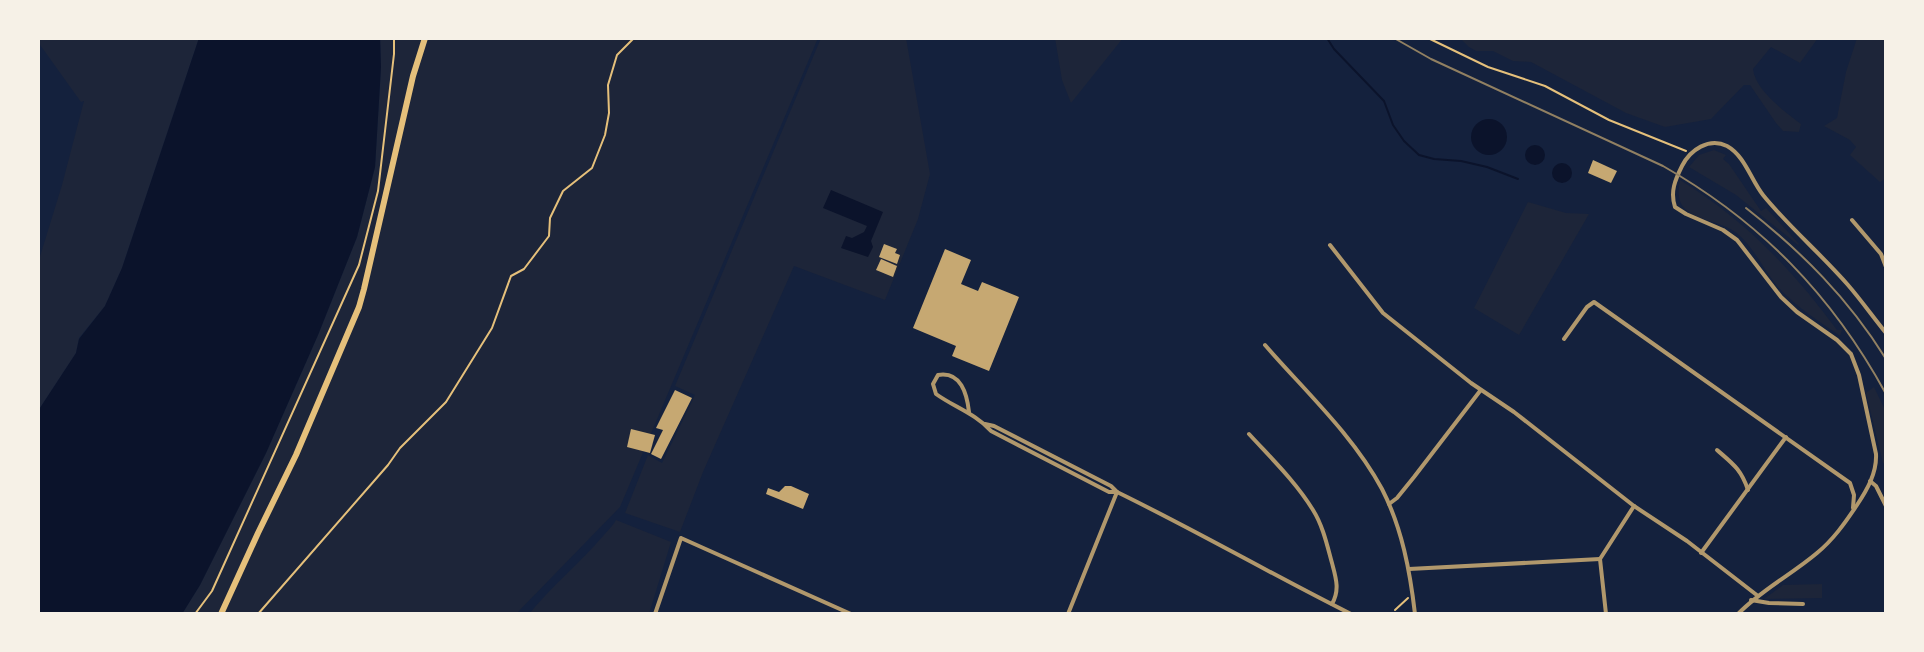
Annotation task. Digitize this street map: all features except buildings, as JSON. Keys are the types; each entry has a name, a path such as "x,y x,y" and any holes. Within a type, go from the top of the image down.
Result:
{"main road":[{"path":"221,614 296,455 359,307 413,76 425,38"}],"street":[{"path":"1738,614 1751,600 1830,541 1853,511 1870,481 1877,465 1876,454 1855,360 1837,340 1781,297 1737,240 1675,207 1672,192 1675,180 1691,153 1710,143 1727,146 1737,154 1763,194 1848,286 1886,333"},
{"path":"1852,220 1881,254 1886,267"},
{"path":"1330,245 1378,309 1480,390 1514,412 1634,506 1758,596"},
{"path":"1564,339 1594,302 1850,483 1854,495 1853,511"},
{"path":"1265,345 1351,443 1376,478 1389,504 1409,569 1415,614"},
{"path":"969,412 962,385 954,377 941,374 934,379 936,394 969,412 991,431 1109,492 1117,492 1176,521 1351,614"},
{"path":"1389,504 1414,477 1480,390"},
{"path":"1249,434 1314,511 1324,534 1338,586 1332,604"},
{"path":"1701,553 1786,437"},
{"path":"1717,450 1736,465 1748,490"},
{"path":"1870,481 1886,506"},
{"path":"1068,614 1117,492"},
{"path":"1606,614 1600,559 1634,506"},
{"path":"655,614 681,538 851,614"},
{"path":"1409,569 1600,559"},
{"path":"1751,600 1803,604"}],"path":[{"path":"195,614 212,591 359,265 378,191 394,38"},
{"path":"258,614 400,448 446,402 492,328 511,276 524,269 549,236 550,218 563,191 592,168 605,135 609,113 608,85 617,55 634,38"},
{"path":"1428,38 1488,67 1545,86 1609,120 1691,153"},
{"path":"1395,610 1412,595"}],"shaded area":[{"path":"38,38 199,38 122,268 105,306 79,338 76,353 38,411 38,263 84,101 81,102"},
{"path":"199,38 380,38 375,167 357,237 266,453 200,585 182,614 38,614 38,411 76,353 79,339 105,306 122,268"},
{"path":"380,38 818,38 620,507 516,614 182,614 200,585 266,453 357,237 375,167"},
{"path":"821,38 906,38 930,174 918,219 885,300 794,266 703,472 680,532 625,513 648,455 662,463 695,395 675,386"},
{"path":"1055,38 1123,38 1071,103 1062,80"},
{"path":"1460,38 1818,38 1800,63 1771,47 1753,69 1765,92 1801,124 1799,132 1783,131 1750,85 1744,85 1711,119 1665,127 1626,113 1531,62 1513,61 1493,51 1476,51"},
{"path":"1857,38 1886,38 1886,178 1880,182 1850,155 1856,147 1850,140 1824,126 1837,118 1846,72"},
{"path":"1489,119 1502,124 1507,137 1502,150 1489,155 1476,150 1471,137 1476,124"},
{"path":"1531,145 1539,145 1545,155 1539,165 1531,165 1525,159 1525,151"},
{"path":"1714,150 1726,155 1723,159 1761,211 1766,208 1798,245 1736,195 1689,167 1699,155"},
{"path":"1558,163 1566,163 1572,173 1566,183 1558,183 1552,177 1552,169"},
{"path":"1680,180 1725,211 1766,247 1837,330 1842,330 1840,336 1784,293 1750,247 1734,231 1685,209 1679,199"},
{"path":"831,190 883,212 868,257 841,248 846,236 852,238 864,232 867,226 823,208"},
{"path":"1528,202 1566,213 1589,214 1519,335 1474,308"},
{"path":"1874,387 1886,412 1886,465 1866,393"},
{"path":"616,520 671,542 649,614 529,614 612,527"},
{"path":"1822,584 1822,598 1764,599 1783,585"}],"waterway":[{"path":"1327,38 1384,101 1393,125 1419,155 1487,167 1518,179"}],"railway":[{"path":"1394,38 1431,59 1663,166 1732,211 1818,293 1865,358 1886,394"},
{"path":"1746,208 1823,277 1856,316 1886,359"}]}
